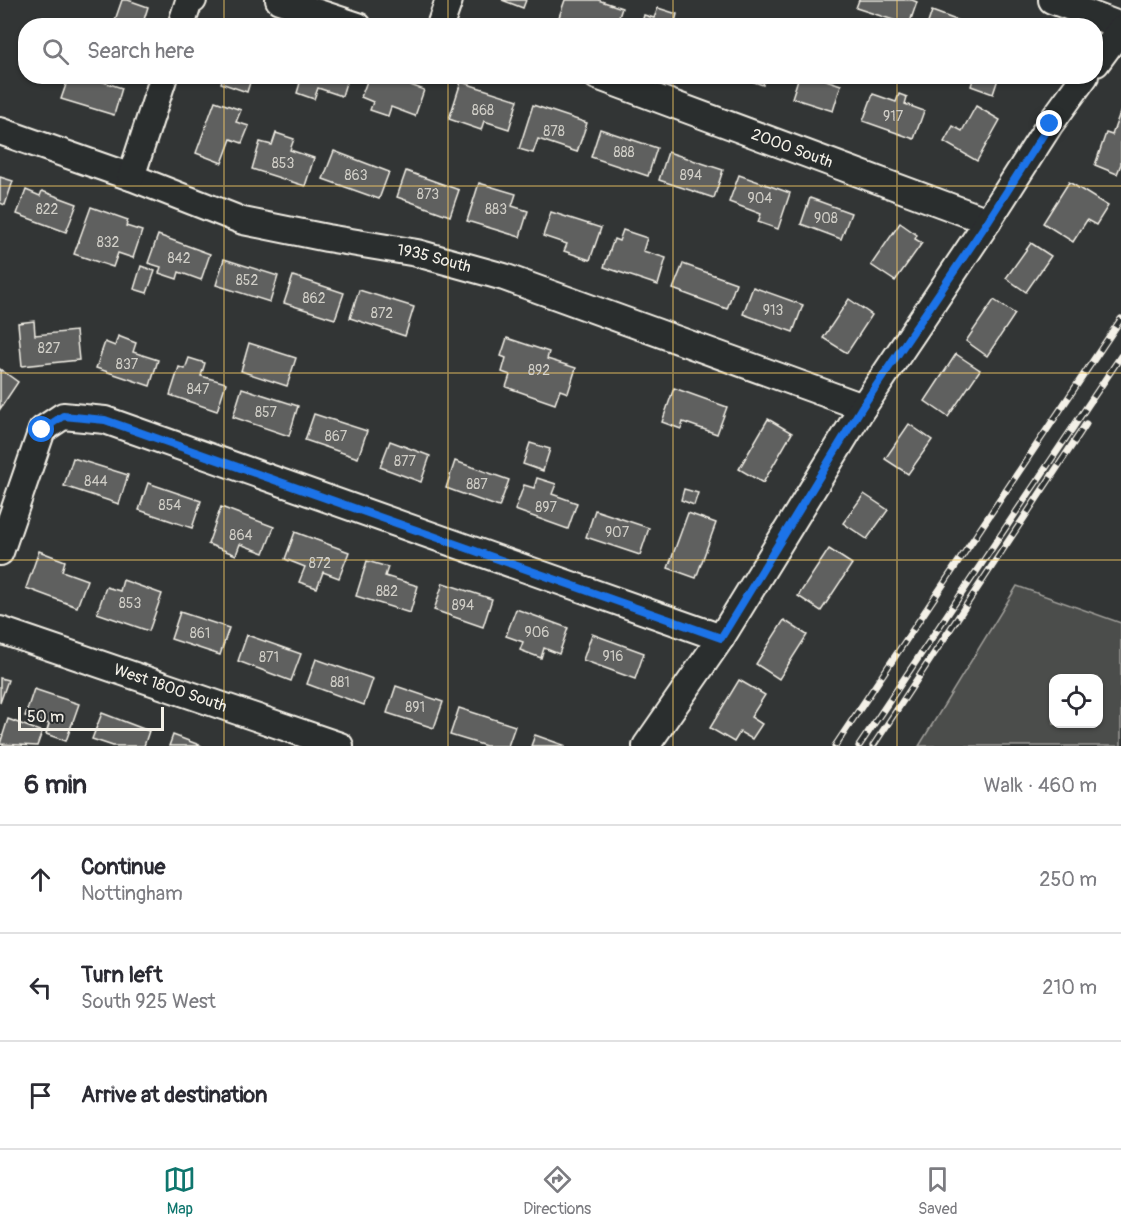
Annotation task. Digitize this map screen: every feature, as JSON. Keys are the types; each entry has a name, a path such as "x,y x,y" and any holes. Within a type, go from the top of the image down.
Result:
{"street":[{"path":"184,18 189,1 193,0"},
{"path":"279,0 334,18"},
{"path":"442,18 448,0"},
{"path":"1052,0 1098,18"},
{"path":"1103,20 1121,27 1103,52"},
{"path":"131,177 161,84"},
{"name":"2000 South","path":"619,84 988,221"},
{"path":"646,746 721,638 862,407 988,221 1050,124 1079,84"},
{"name":"1935 South","path":"0,131 131,177 243,221 417,253 504,277 862,407"},
{"path":"0,552 42,430 63,416 105,420 721,638"},
{"name":"West 1800 South","path":"0,630 340,746"}],"shaded area":[{"path":"1017,586 1121,623 1121,746 919,746"}],"building":[{"path":"122,0 148,7 145,18 116,18"},
{"path":"502,0 526,0 523,8"},
{"path":"565,0 598,0 622,8 619,18 559,17"},
{"path":"859,0 912,0 917,2 911,18 887,18 856,8"},
{"path":"658,8 677,14 676,18 654,18"},
{"path":"932,11 951,18 930,18"},
{"path":"66,84 110,84 122,88 114,115 61,99"},
{"path":"224,84 250,84 247,92"},
{"path":"300,84 346,84 342,96 318,88 314,99 297,93"},
{"path":"366,84 408,84 424,90 415,116 391,107 388,116 370,110 373,102 361,97"},
{"path":"460,84 467,84 518,100 509,129 484,121 481,130 449,119"},
{"path":"796,84 841,85 833,111 792,98"},
{"path":"972,84 996,84 993,94 971,86"},
{"path":"873,94 896,102 899,94 907,97 905,104 924,111 914,139 863,121"},
{"path":"215,101 241,110 236,122 249,126 242,143 231,139 222,163 196,153"},
{"path":"533,105 587,123 577,152 538,139 533,153 519,149"},
{"path":"976,106 1000,120 977,161 944,142 953,126 962,131"},
{"path":"1121,110 1121,164 1117,174 1095,165 1106,133 1112,135"},
{"path":"600,129 657,148 648,176 591,157"},
{"path":"276,133 294,139 290,150 314,158 305,186 252,169 260,142 272,145"},
{"path":"334,151 389,172 379,199 323,179"},
{"path":"668,152 723,170 714,198 659,180"},
{"path":"406,171 459,190 450,216 397,197"},
{"path":"739,175 790,193 778,229 758,222 761,214 729,202"},
{"path":"0,177 13,181 5,205 0,203"},
{"path":"1069,182 1108,206 1096,225 1087,220 1073,242 1043,223"},
{"path":"479,183 516,194 512,206 528,211 520,237 467,221"},
{"path":"26,190 40,196 42,191 77,204 66,232 17,214"},
{"path":"810,198 851,213 841,239 801,224"},
{"path":"91,207 128,220 126,226 142,231 133,258 118,253 113,267 74,254"},
{"path":"551,212 601,228 590,260 564,251 567,244 543,236"},
{"path":"900,223 917,235 915,239 922,243 895,281 871,265"},
{"path":"623,230 647,238 643,251 666,258 658,285 604,267 614,239 619,241"},
{"path":"158,235 210,254 201,280 179,272 177,279 159,273 161,267 148,263"},
{"path":"1031,243 1051,256 1026,292 1006,278"},
{"path":"224,259 278,276 270,302 216,285"},
{"path":"683,264 736,283 727,309 673,289"},
{"path":"141,266 155,271 147,293 134,289"},
{"path":"293,276 344,293 335,319 284,303"},
{"path":"753,287 803,305 793,332 743,314"},
{"path":"359,290 414,307 405,336 350,318"},
{"path":"849,299 872,315 847,353 823,338"},
{"path":"994,300 1015,314 987,356 966,341"},
{"path":"34,321 35,335 76,331 79,360 22,366 18,323"},
{"path":"118,336 136,343 133,352 158,360 150,386 96,368 105,342 115,346"},
{"path":"507,338 549,352 547,359 576,368 568,393 560,390 555,404 506,387 510,375 502,372 506,358 501,356"},
{"path":"249,343 296,358 287,386 241,371"},
{"path":"956,354 980,370 948,417 925,401"},
{"path":"189,358 205,363 201,376 226,383 217,411 170,395 179,367 185,369"},
{"path":"0,369 18,382 0,409"},
{"path":"242,388 298,406 289,436 233,417"},
{"path":"674,388 727,407 717,434 683,422 681,429 662,422"},
{"path":"314,414 367,431 358,458 305,440"},
{"path":"768,419 792,433 763,483 739,469"},
{"path":"909,424 932,440 908,474 885,459"},
{"path":"390,441 430,456 421,482 380,467"},
{"path":"530,443 550,449 543,471 523,464"},
{"path":"73,458 128,475 119,504 64,486"},
{"path":"455,461 509,480 499,507 446,488"},
{"path":"537,478 556,484 552,494 577,503 568,529 515,510 524,485 534,488"},
{"path":"148,483 201,501 192,528 139,510"},
{"path":"684,489 698,493 694,505 681,500"},
{"path":"864,494 888,510 867,539 843,523"},
{"path":"221,507 274,527 264,553 240,544 236,555 208,544"},
{"path":"595,510 649,528 640,555 586,537"},
{"path":"688,513 716,523 696,578 668,568"},
{"path":"295,532 349,552 339,578 323,572 317,588 299,582 305,567 285,559"},
{"path":"829,549 852,564 821,611 798,596"},
{"path":"39,551 65,561 62,571 87,580 77,607 26,588"},
{"path":"367,561 388,567 385,576 418,586 410,613 356,596"},
{"path":"123,580 162,594 149,631 97,613 106,587 120,591"},
{"path":"443,583 492,599 483,627 434,610"},
{"path":"516,609 568,628 559,654 544,648 541,658 520,650 523,642 506,636"},
{"path":"180,612 229,628 220,655 171,639"},
{"path":"784,620 807,635 779,679 756,664"},
{"path":"592,634 644,653 635,679 583,660"},
{"path":"247,635 301,654 291,681 238,661"},
{"path":"316,659 373,679 364,705 307,684"},
{"path":"0,678 8,680 0,703"},
{"path":"739,680 765,695 751,717 762,724 752,739 740,732 734,742 710,728"},
{"path":"396,686 443,702 434,728 387,713"},
{"path":"34,689 79,704 66,741 46,734 49,724 25,716"},
{"path":"459,708 515,726 508,746 486,746 450,735"},
{"path":"102,713 149,731 144,746 113,746 92,739"},
{"path":"8,719 42,732 37,746 0,744"},
{"path":"173,735 202,746 169,746"},
{"path":"535,735 566,746 531,746"}],"railway":[{"path":"835,746 1121,319"},
{"path":"859,746 1121,356"},
{"path":"873,746 1086,424"}],"route":[{"path":"42,430 63,416 105,420 721,638 862,407 988,221 1050,124"}]}
